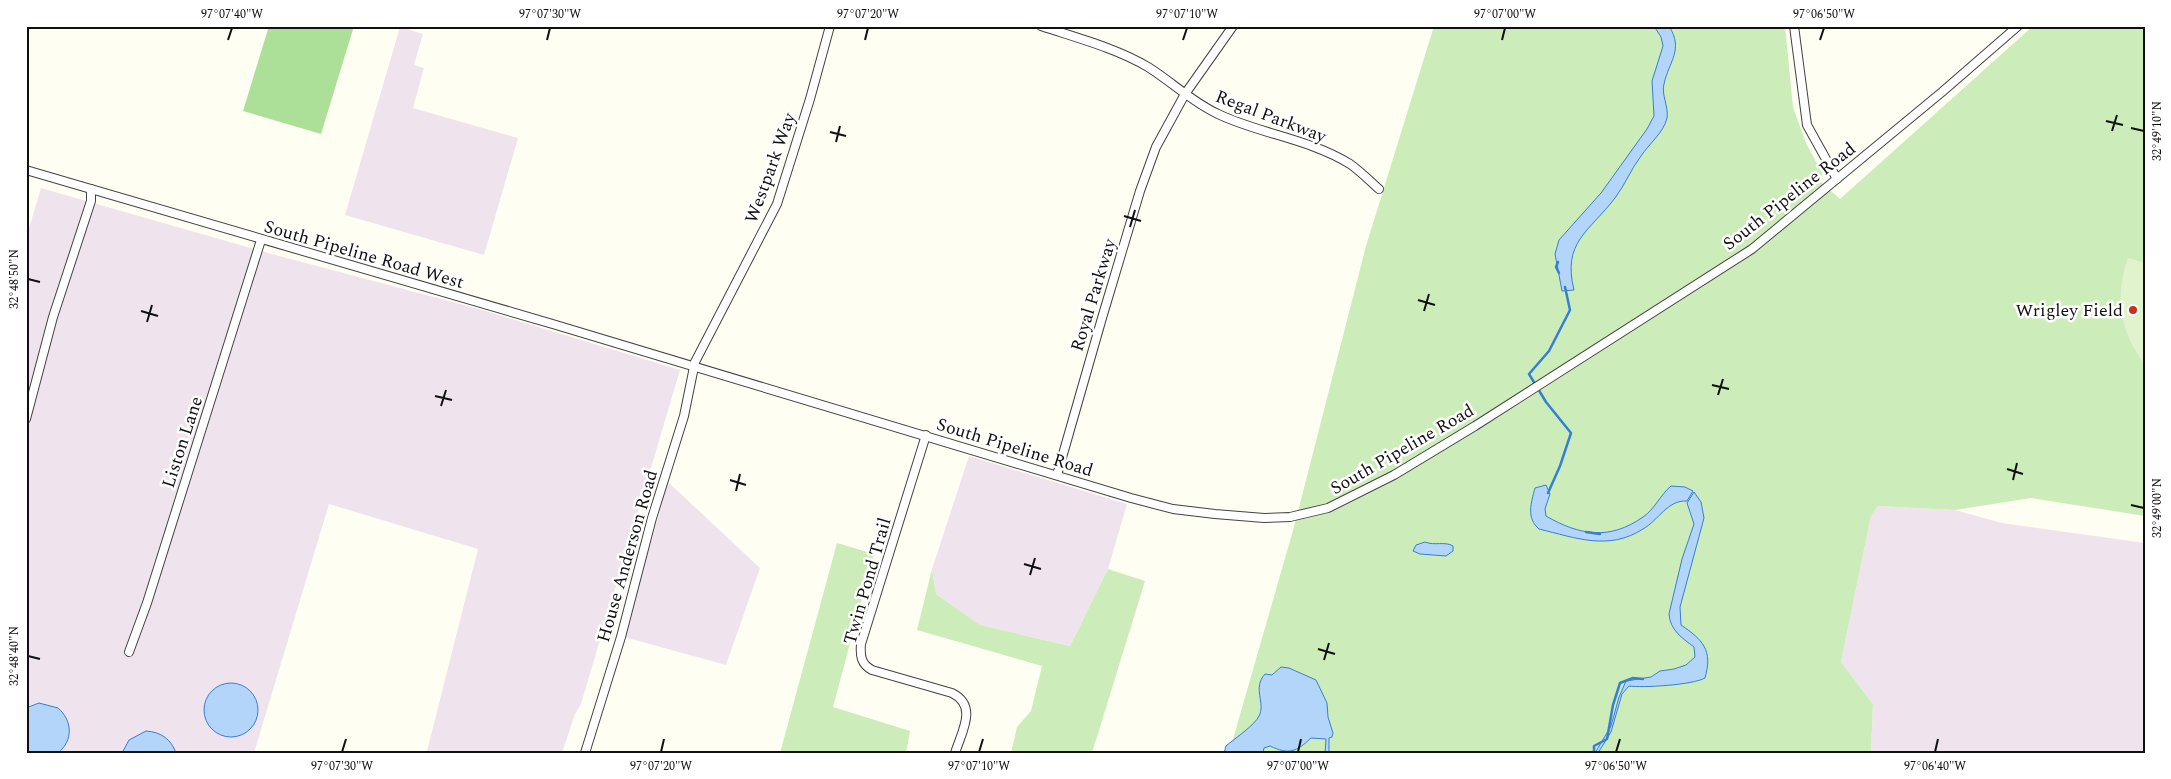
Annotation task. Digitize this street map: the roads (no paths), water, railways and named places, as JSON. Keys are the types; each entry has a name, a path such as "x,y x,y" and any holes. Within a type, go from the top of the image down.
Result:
{"street":[{"name":"Westpark Way","path":"694,366 701,348 777,204 810,99 830,26"},
{"name":"Regal Parkway","path":"1041,26 1114,51 1148,67 1185,94 1218,114 1335,156 1351,165 1379,188"},
{"name":"Royal Parkway","path":"1057,475 1140,191 1156,147 1185,94 1232,26"},
{"path":"1794,26 1807,125 1837,179"},
{"name":"South Pipeline Road","path":"694,366 1173,509 1258,517 1290,517 1328,508 1394,475 1475,426 1752,248 1942,92 2018,26"},
{"name":"South Pipeline Road West","path":"26,170 694,366"},
{"path":"26,419 53,317 91,201 90,189"},
{"name":"Liston Lane","path":"129,652 148,603 261,240"},
{"name":"House Anderson Road","path":"585,753 620,637 652,518 684,416 694,366"},
{"name":"Twin Pond Trail","path":"926,435 860,652 861,660 866,667 872,670 952,693 961,698 966,705 967,713 955,753"}],"water":[{"path":"1654,26 1669,26 1675,42 1674,55 1663,88 1667,118 1660,133 1637,161 1615,198 1580,239 1572,260 1571,274 1574,290 1562,291 1555,254 1559,240 1601,193 1647,129 1654,116 1652,81 1663,46 1661,37"},
{"path":"1546,485 1550,494 1545,509 1546,516 1570,528 1594,533 1618,530 1630,525 1651,510 1671,486 1685,487 1693,491 1687,501 1669,507 1649,525 1630,536 1618,540 1592,541 1539,529 1535,525 1532,520 1531,510 1535,488"},
{"path":"1694,492 1701,502 1704,518 1680,607 1681,625 1700,641 1707,653 1708,660 1705,678 1667,685 1629,686 1622,694 1611,732 1598,753 1595,753 1611,726 1619,697 1626,681 1651,677 1660,671 1686,665 1695,657 1694,647 1674,629 1669,614 1682,559 1694,524 1687,503"},
{"path":"1425,542 1450,545 1453,546 1453,551 1446,556 1420,554 1413,551 1416,545"},
{"path":"1281,667 1289,668 1316,680 1327,703 1328,717 1333,733 1332,737 1329,738 1329,753 1325,753 1326,739 1311,738 1292,751 1282,751 1270,746 1264,748 1263,753 1224,753 1226,746 1249,728 1259,716 1261,711 1259,690 1261,679 1265,674 1272,675"},
{"path":"226,683 236,683 246,687 254,695 258,710 254,725 246,733 236,737 226,737 216,733 208,725 204,715 204,705 208,695 216,687"},
{"path":"39,703 58,708 66,718 69,736 67,742 58,753 26,753 26,708"},
{"path":"146,731 165,737 176,753 122,753 129,740"}],"waterway":[{"path":"1558,262 1556,267 1559,273"},
{"path":"1548,493 1560,466 1571,433 1546,402 1529,374 1549,351 1570,310 1565,287"},
{"path":"1586,532 1600,534"},
{"path":"1594,753 1594,746 1607,739 1613,705 1620,683 1633,678 1643,679"}],"place":[{"name":"Wrigley Field","path":"2133,310"}]}
